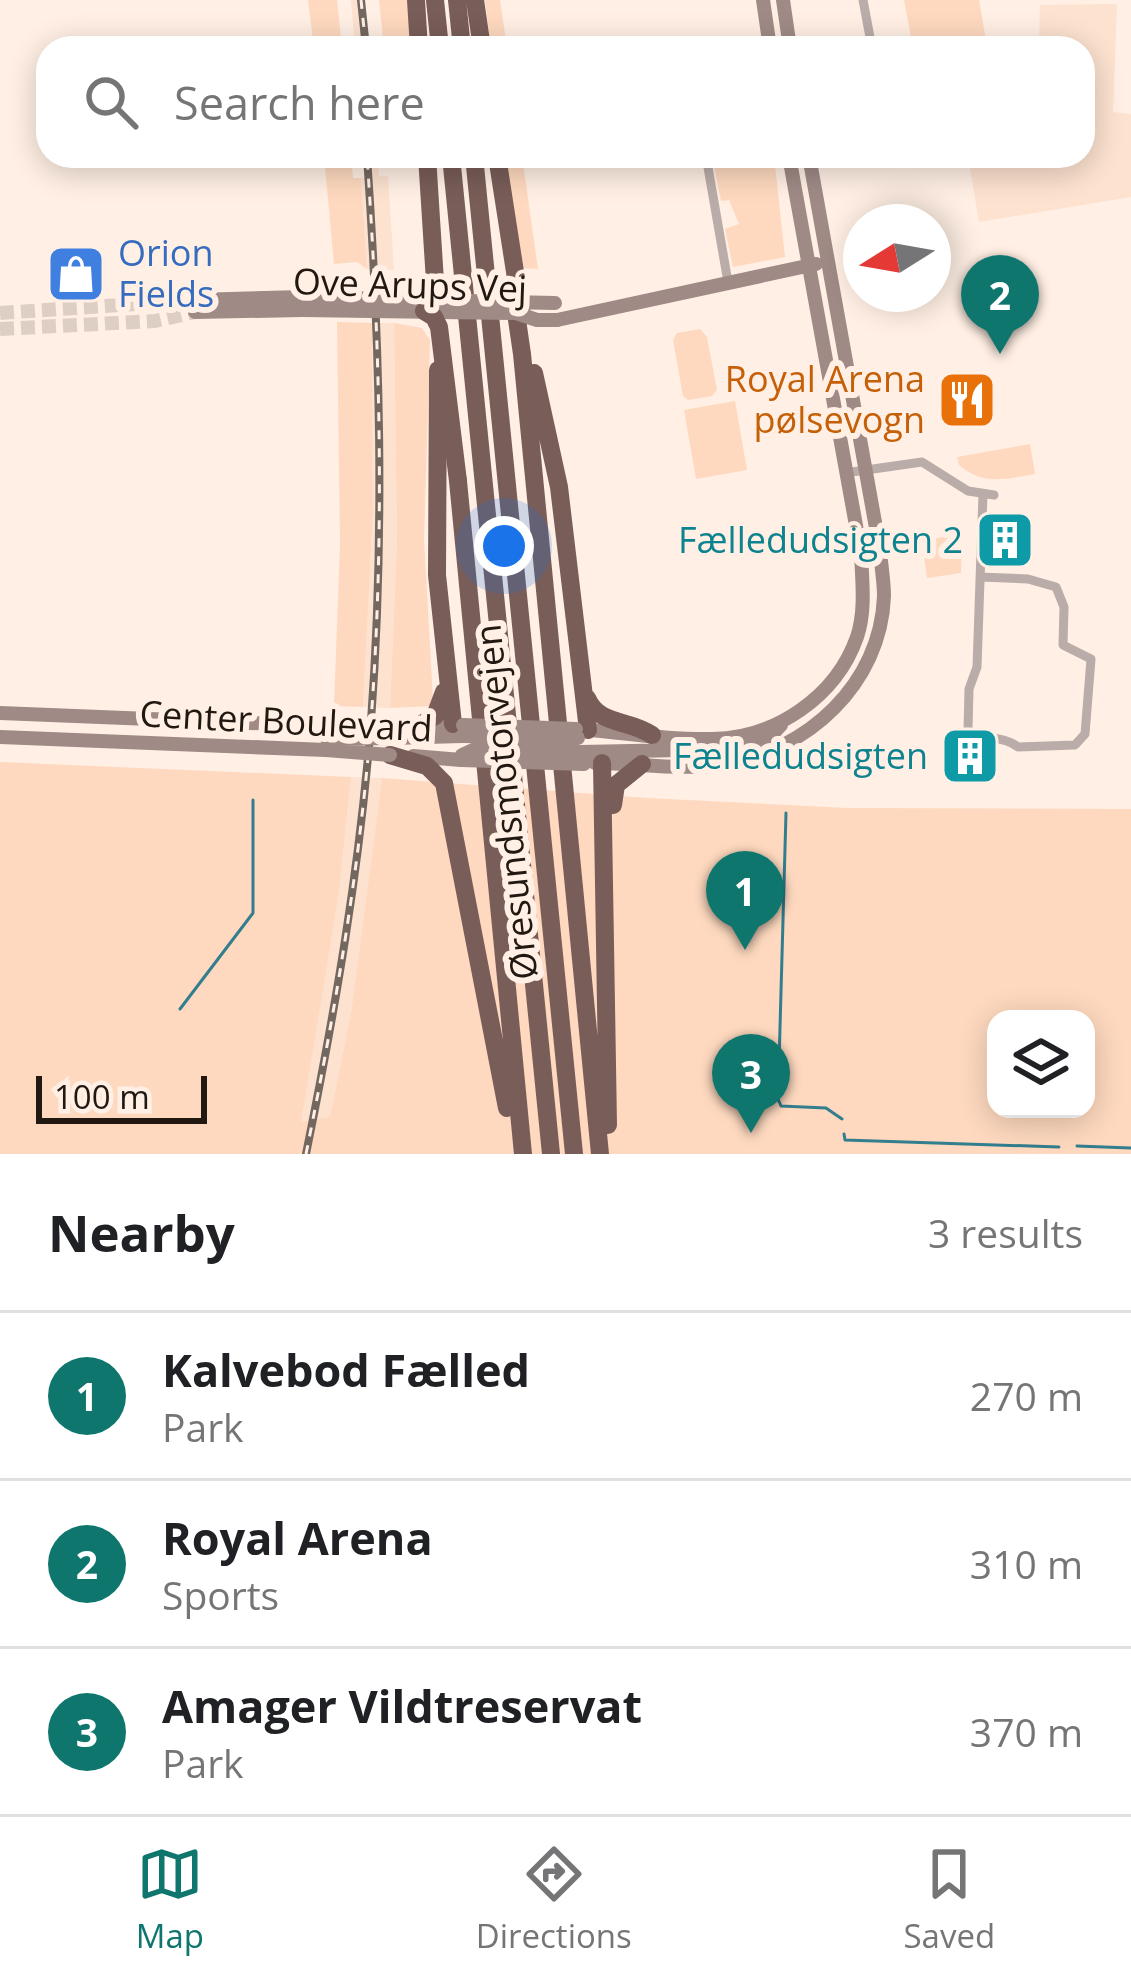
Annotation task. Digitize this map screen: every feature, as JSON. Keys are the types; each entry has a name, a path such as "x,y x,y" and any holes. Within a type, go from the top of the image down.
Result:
{"highway":[{"path":"416,0 418,36"},
{"path":"435,0 439,36"},
{"path":"458,0 461,36"},
{"path":"475,0 480,36"},
{"path":"428,168 436,271 437,575 447,681 458,730"},
{"name":"Øresundsmotorvejen","path":"452,168 551,1154"},
{"name":"Øresundsmotorvejen","path":"474,168 574,1154"},
{"path":"499,168 516,290 560,487 607,964 609,1154"},
{"path":"509,306 536,484 600,1154"},
{"path":"424,311 439,327 458,481 519,1154"},
{"path":"580,666 593,711 602,718 637,724 652,735"},
{"path":"420,724 435,716 447,681"},
{"path":"391,739 438,774 459,848 519,1154"},
{"path":"459,848 460,758"},
{"path":"607,964 616,911 613,794 627,774 642,764"}],"street":[{"path":"763,0 768,36"},
{"path":"783,0 788,36"},
{"path":"862,0 870,36"},
{"path":"708,168 728,282"},
{"path":"791,168 862,553 858,635 843,668 824,691 839,705"},
{"name":"Center Boulevard","path":"0,737 256,747 328,738 391,739 420,724 587,747 642,764 720,765 760,758 800,740 839,705 857,679 873,646 884,599 880,550 811,168"},
{"name":"Ove Arups Vej","path":"195,306 509,306 527,318 557,320 827,262"},
{"name":"Ove Arups Vej","path":"302,303 424,311 555,303 580,309 621,306"},
{"path":"845,473 922,462 962,487 989,495 980,577 977,667 970,684 968,730 1018,747 1075,745 1084,735 1090,701 1090,657 1064,645 1064,608 1055,586 1028,578 980,577"},
{"name":"Center Boulevard","path":"0,713 391,739 460,758 587,747 652,735 716,739 750,734 784,721 824,691"},
{"path":"587,747 732,749 767,740 784,721"},
{"path":"391,739 458,730 460,758"}],"shaded area":[{"path":"308,0 337,0 341,36 312,36"},
{"path":"351,0 364,0 367,36 354,36"},
{"path":"379,0 410,0 412,36 383,36"},
{"path":"485,0 500,0 505,36 490,36"},
{"path":"904,0 979,0 985,36 911,36"},
{"path":"1117,4 1113,112 1131,114 1131,197 979,222 970,168 1095,168 1095,36 1039,36 1040,5"},
{"path":"325,168 352,168 353,178 361,178 367,269 357,262 334,264"},
{"path":"366,168 379,168 379,176 388,176 394,270 367,269 361,178 366,177"},
{"path":"508,168 524,168 538,269 521,268"},
{"path":"714,168 775,168 785,257 733,267 725,229 739,224 729,200 721,201"},
{"path":"337,322 372,323 373,512 363,707 334,706 340,544"},
{"path":"372,323 394,323 397,542 390,708 363,707 373,512"},
{"path":"394,323 422,328 430,340 424,539 433,700 430,706 390,708 397,542"},
{"path":"700,329 707,337 717,390 712,396 688,400 683,396 673,340 677,333"},
{"path":"735,401 747,470 696,479 684,410"},
{"path":"1030,444 1035,474 986,478 968,472 957,457"},
{"path":"962,533 961,573 927,578 922,541"},
{"path":"0,762 351,777 339,893 301,1122 330,1117 351,1013 382,778 847,808 1131,809 1131,1154 0,1154"},
{"path":"351,777 382,778 351,1013 330,1118 300,1122 339,893"}],"waterway":[{"path":"180,1009 253,913 253,800"},
{"path":"786,813 778,1099 781,1106 826,1108 842,1119"},
{"path":"844,1134 845,1140 1059,1147"},
{"path":"1077,1146 1131,1148"}],"tunnel":[{"path":"0,313 196,300"},
{"path":"0,329 155,321 195,312"}],"railway":[{"path":"361,0 365,36"},
{"path":"306,1154 353,884 375,650 379,439 368,168"}],"place":[{"name":"Orion Fields","path":"76,274"},
{"name":"Royal Arena","path":"1000,354"},
{"name":"Royal Arena pølsevogn","path":"967,400"},
{"name":"Fælledudsigten 2","path":"1005,540"},
{"name":"Fælledudsigten","path":"970,756"},
{"name":"Kalvebod Fælled","path":"745,950"},
{"name":"Amager Vildtreservat","path":"751,1133"}]}
